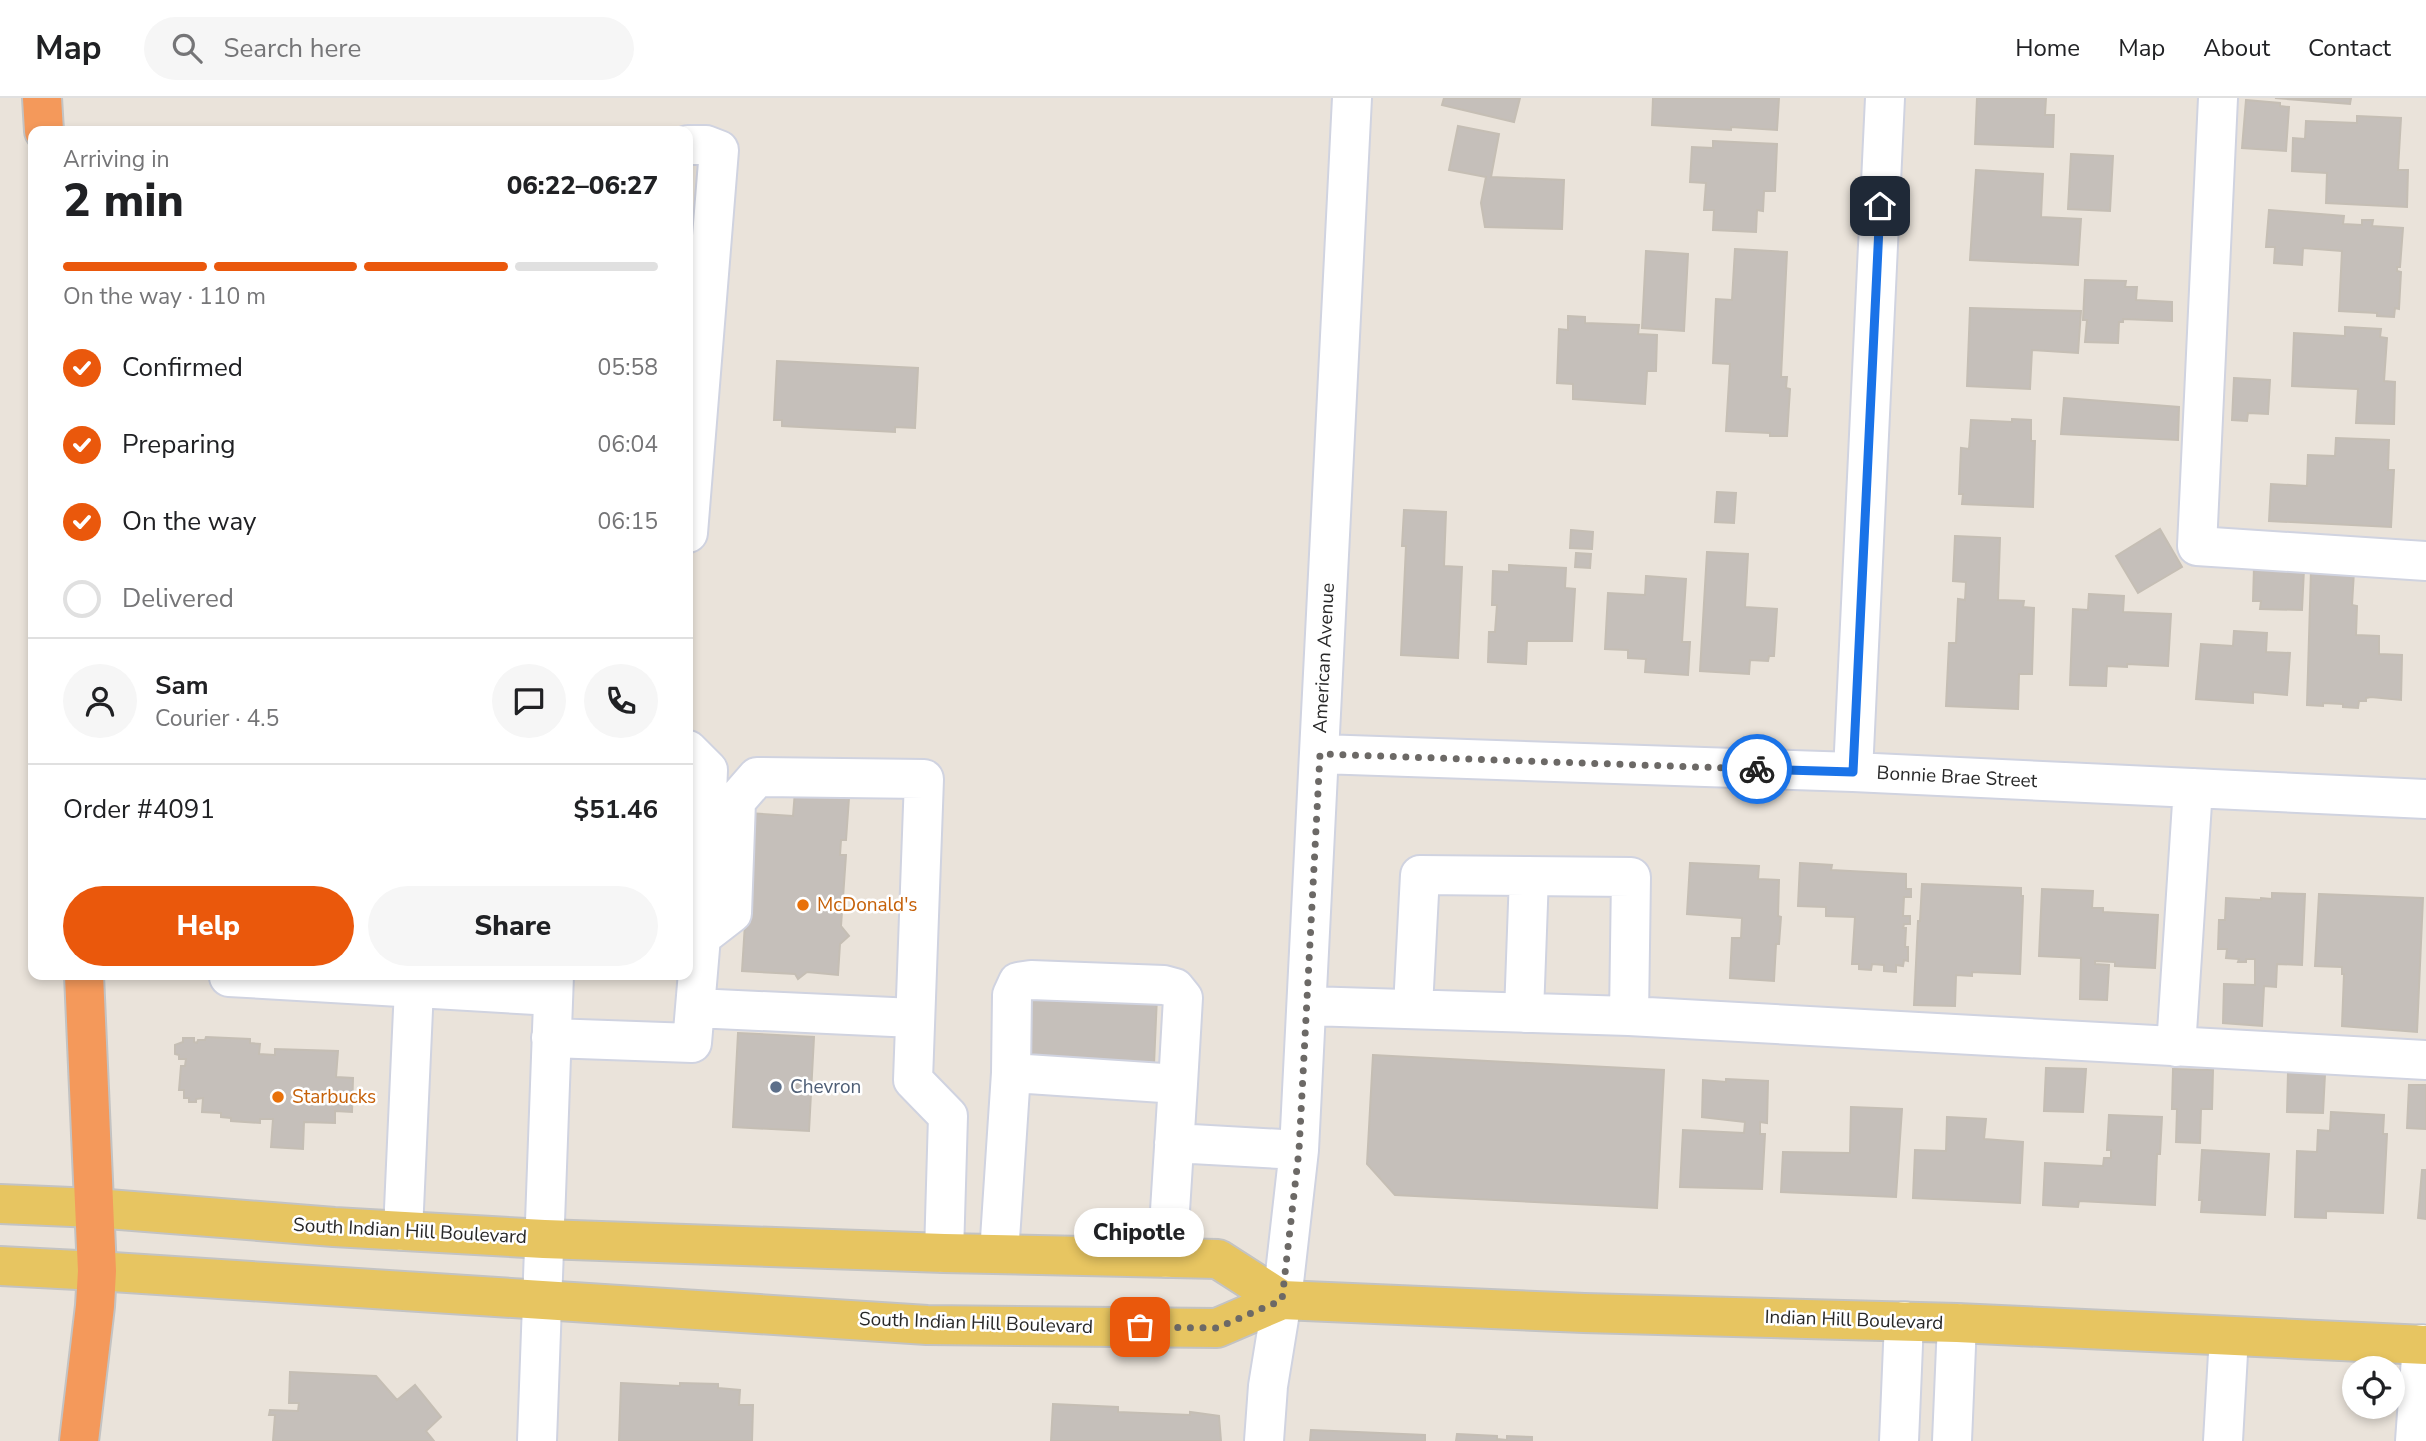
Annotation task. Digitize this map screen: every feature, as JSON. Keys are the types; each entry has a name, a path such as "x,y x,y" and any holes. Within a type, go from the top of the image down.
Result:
{"highway":[{"path":"43,98 44,126"},
{"path":"79,1441 97,1270 84,980"}],"main road":[{"name":"South Indian Hill Boulevard","path":"0,1204 95,1208 544,1239 944,1253 1219,1259 1282,1300"},
{"name":"South Indian Hill Boulevard","path":"0,1266 97,1270 927,1325 1217,1328 1282,1300"},
{"name":"Indian Hill Boulevard","path":"1282,1300 1584,1313 1957,1323 2424,1344"}],"street":[{"name":"American Avenue","path":"1264,1441 1268,1386 1282,1300 1299,1150 1352,98"},
{"path":"1853,772 1885,98"},
{"path":"2218,98 2197,546 2426,561"},
{"path":"693,145 706,145 719,150 693,471"},
{"name":"Bonnie Brae Street","path":"1320,754 1853,772 2426,799"},
{"path":"551,1038 692,1043 701,937 708,770 693,755"},
{"path":"701,937 732,914 736,801 757,777 924,779 912,1080 948,1116 944,1253"},
{"path":"2176,1048 2193,788"},
{"path":"1413,1007 1420,874 1631,877 1629,1016"},
{"path":"1524,1013 1529,876"},
{"path":"280,980 415,988 553,985 537,1441"},
{"path":"999,1254 1011,1073 1012,995 1018,982 1031,980 1164,985 1175,988 1183,998 1167,1258"},
{"path":"403,1231 415,988"},
{"path":"1308,1006 1413,1007 1629,1016 2426,1060"},
{"path":"695,1008 915,1017"},
{"path":"1011,1073 1178,1084"},
{"path":"1174,1143 1299,1150"},
{"path":"1899,1441 1904,1321"},
{"path":"1952,1441 1957,1323"},
{"path":"2223,1441 2229,1336"},
{"path":"2415,1441 2424,1344"}],"building":[{"path":"1444,98 1520,98 1514,122 1442,105"},
{"path":"1653,98 1779,98 1777,130 1652,125"},
{"path":"1977,98 2046,98 2045,115 2054,115 2053,147 1975,144"},
{"path":"2275,98 2351,98 2350,104"},
{"path":"2246,100 2280,103 2280,106 2289,107 2286,151 2242,148"},
{"path":"2357,116 2401,118 2398,170 2408,170 2407,207 2326,203 2327,173 2292,171 2293,138 2305,139 2306,121 2357,123"},
{"path":"1458,126 1499,134 1491,177 1564,180 1562,229 1485,227 1481,203 1486,177 1449,170"},
{"path":"1713,141 1777,144 1775,191 1764,191 1763,211 1757,210 1756,232 1713,230 1714,210 1704,210 1706,183 1690,182 1692,147 1713,148"},
{"path":"2071,154 2113,156 2110,211 2068,209"},
{"path":"1976,170 2043,174 2041,217 2081,219 2078,265 1970,260"},
{"path":"2269,210 2344,216 2343,224 2362,225 2362,220 2373,220 2372,226 2403,228 2400,267 2397,267 2397,271 2401,272 2399,309 2395,308 2394,317 2377,316 2377,313 2339,311 2342,251 2303,248 2302,265 2274,263 2275,247 2266,247"},
{"path":"1735,249 1787,252 1781,377 1787,377 1786,388 1790,389 1787,436 1726,431 1730,364 1713,363 1716,299 1732,300"},
{"path":"1646,251 1688,254 1684,331 1642,328"},
{"path":"2085,280 2126,281 2125,287 2137,287 2136,300 2172,302 2172,321 2123,319 2123,322 2119,322 2118,343 2085,342"},
{"path":"1970,308 2081,311 2078,353 2032,350 2030,389 1967,386"},
{"path":"1568,316 1585,317 1585,323 1639,325 1638,334 1657,335 1656,371 1647,371 1645,404 1573,399 1573,384 1557,383 1559,329 1568,330"},
{"path":"2345,327 2381,329 2380,337 2387,338 2384,381 2395,382 2394,424 2356,423 2358,389 2292,386 2294,333 2345,336"},
{"path":"777,361 918,368 915,428 895,427 895,432 782,426 782,420 774,420"},
{"path":"2234,378 2270,380 2268,414 2248,413 2247,421 2232,420"},
{"path":"2064,398 2179,407 2178,440 2061,434"},
{"path":"2012,419 2031,420 2031,441 2035,441 2033,507 1962,504 1963,494 1959,494 1961,448 1969,449 1971,420 2012,422"},
{"path":"2336,438 2389,440 2388,470 2394,470 2391,527 2269,521 2271,484 2307,486 2308,455 2335,456"},
{"path":"1717,492 1736,493 1734,523 1715,522"},
{"path":"1404,510 1446,512 1444,566 1462,567 1458,658 1401,655 1406,546 1402,546"},
{"path":"2160,529 2182,567 2138,593 2116,556"},
{"path":"1571,530 1593,532 1592,549 1570,548"},
{"path":"1955,536 2000,538 1998,600 2024,601 2023,607 2034,608 2032,674 2019,674 2018,709 1946,706 1949,643 1956,643 1958,599 1965,600 1966,582 1953,581"},
{"path":"1707,552 1748,554 1745,607 1777,609 1774,656 1769,656 1768,661 1750,660 1749,674 1700,671"},
{"path":"1576,553 1591,554 1590,568 1575,567"},
{"path":"1509,565 1566,568 1565,588 1575,589 1572,641 1527,641 1526,664 1488,662 1489,632 1495,632 1497,605 1492,605 1493,571 1509,572"},
{"path":"2254,567 2304,569 2302,610 2260,609 2261,601 2253,601"},
{"path":"2311,570 2354,571 2352,605 2357,606 2356,635 2379,636 2379,654 2402,655 2401,700 2371,697 2366,698 2366,701 2359,701 2358,708 2343,707 2343,704 2307,705"},
{"path":"1646,576 1686,579 1682,642 1690,642 1688,675 1645,672 1646,659 1628,658 1628,650 1605,649 1608,593 1645,595"},
{"path":"2089,594 2124,596 2123,612 2171,614 2168,666 2107,666 2106,686 2070,685 2073,609 2088,610"},
{"path":"2234,631 2267,633 2266,652 2290,653 2287,695 2253,692 2253,703 2196,699 2201,644 2233,646"},
{"path":"795,791 844,794 849,798 846,840 841,840 840,855 846,855 841,926 849,936 840,944 838,975 807,972 798,979 795,974 742,971 755,832 746,832 748,813 793,816"},
{"path":"1690,863 1759,866 1758,879 1779,880 1778,916 1781,917 1774,981 1730,978 1732,938 1741,938 1742,918 1687,914"},
{"path":"1800,863 1832,865 1831,870 1906,874 1906,889 1911,889 1911,897 1904,897 1903,916 1910,916 1910,924 1904,924 1903,928 1906,928 1905,947 1908,947 1908,961 1904,960 1903,966 1896,965 1896,972 1884,971 1884,965 1872,964 1871,970 1859,969 1859,964 1852,964 1855,917 1826,916 1826,907 1798,906"},
{"path":"1922,884 2021,888 2020,974 1972,972 1972,976 1956,975 1955,1006 1914,1005"},
{"path":"2042,889 2093,891 2092,908 2103,908 2103,912 2158,915 2155,968 2115,966 2115,962 2095,961 2095,964 2109,965 2107,1000 2080,999 2081,958 2039,956"},
{"path":"2272,893 2305,894 2302,965 2277,964 2276,987 2264,986 2262,1026 2223,1023 2224,984 2255,985 2255,959 2238,962 2239,959 2226,958 2227,949 2218,949 2219,920 2225,920 2226,898 2272,899"},
{"path":"2319,894 2423,898 2417,1032 2342,1026 2342,967 2315,966"},
{"path":"1024,990 1047,1000 1133,1004 1133,995 1157,996 1154,1065 1021,1059"},
{"path":"738,1033 814,1037 809,1131 733,1127"},
{"path":"206,1037 250,1039 250,1043 260,1044 259,1054 275,1055 275,1049 338,1051 336,1077 353,1078 352,1112 335,1111 335,1123 304,1122 303,1149 271,1147 273,1119 260,1119 260,1123 231,1121 231,1118 221,1117 221,1113 202,1112 203,1098 189,1102 189,1098 184,1098 184,1090 179,1090 181,1066 185,1066 186,1059 179,1059 179,1055 175,1054 175,1045 183,1042 183,1038 194,1038 197,1043"},
{"path":"1373,1055 1664,1070 1657,1208 1395,1195 1367,1164"},
{"path":"2046,1068 2086,1069 2083,1112 2044,1111"},
{"path":"2173,1069 2213,1070 2212,1109 2201,1109 2200,1143 2176,1142 2177,1109 2172,1109"},
{"path":"2288,1072 2325,1074 2323,1113 2287,1112"},
{"path":"1726,1079 1768,1081 1767,1123 1760,1122 1760,1134 1765,1134 1762,1189 1680,1187 1683,1130 1744,1133 1745,1122 1702,1117 1703,1080 1726,1082"},
{"path":"2409,1085 2426,1085 2426,1129 2407,1128"},
{"path":"1851,1107 1902,1109 1896,1197 1781,1192 1783,1152 1850,1153"},
{"path":"2331,1112 2384,1115 2383,1134 2387,1134 2383,1213 2326,1211 2326,1218 2295,1217 2297,1151 2317,1152 2318,1130 2330,1131"},
{"path":"2109,1115 2162,1117 2155,1205 2079,1201 2078,1207 2043,1205 2045,1163 2103,1166 2104,1158 2111,1158 2111,1150 2107,1150"},
{"path":"1947,1117 1986,1119 1984,1139 2023,1142 2020,1203 1913,1198 1915,1150 1946,1151"},
{"path":"2202,1150 2269,1154 2265,1215 2201,1212 2202,1200 2199,1200"},
{"path":"2422,1170 2426,1170 2426,1219 2418,1218"},
{"path":"290,1372 376,1376 397,1400 415,1385 441,1417 426,1431 434,1441 273,1441 275,1415 269,1415 270,1410 298,1411 299,1403 289,1403"},
{"path":"621,1383 680,1386 680,1383 718,1384 718,1388 740,1390 739,1405 753,1405 752,1441 619,1441"},
{"path":"1053,1404 1118,1407 1118,1412 1190,1415 1190,1412 1219,1416 1221,1441 1051,1441"},
{"path":"1311,1430 1425,1435 1425,1441 1310,1441"},
{"path":"1457,1434 1497,1436 1497,1439 1507,1440 1507,1436 1532,1437 1532,1441 1456,1441"}],"way so far":[{"path":"1140,1327 1217,1328 1282,1300 1299,1150 1320,754 1757,769"}],"place":[{"name":"McDonald's","path":"803,905"},
{"name":"Chevron","path":"776,1087"},
{"name":"Starbucks","path":"278,1097"},
{"name":"Chipotle","path":"1140,1327"}],"route":[{"path":"1757,769 1853,772 1880,206"}]}
